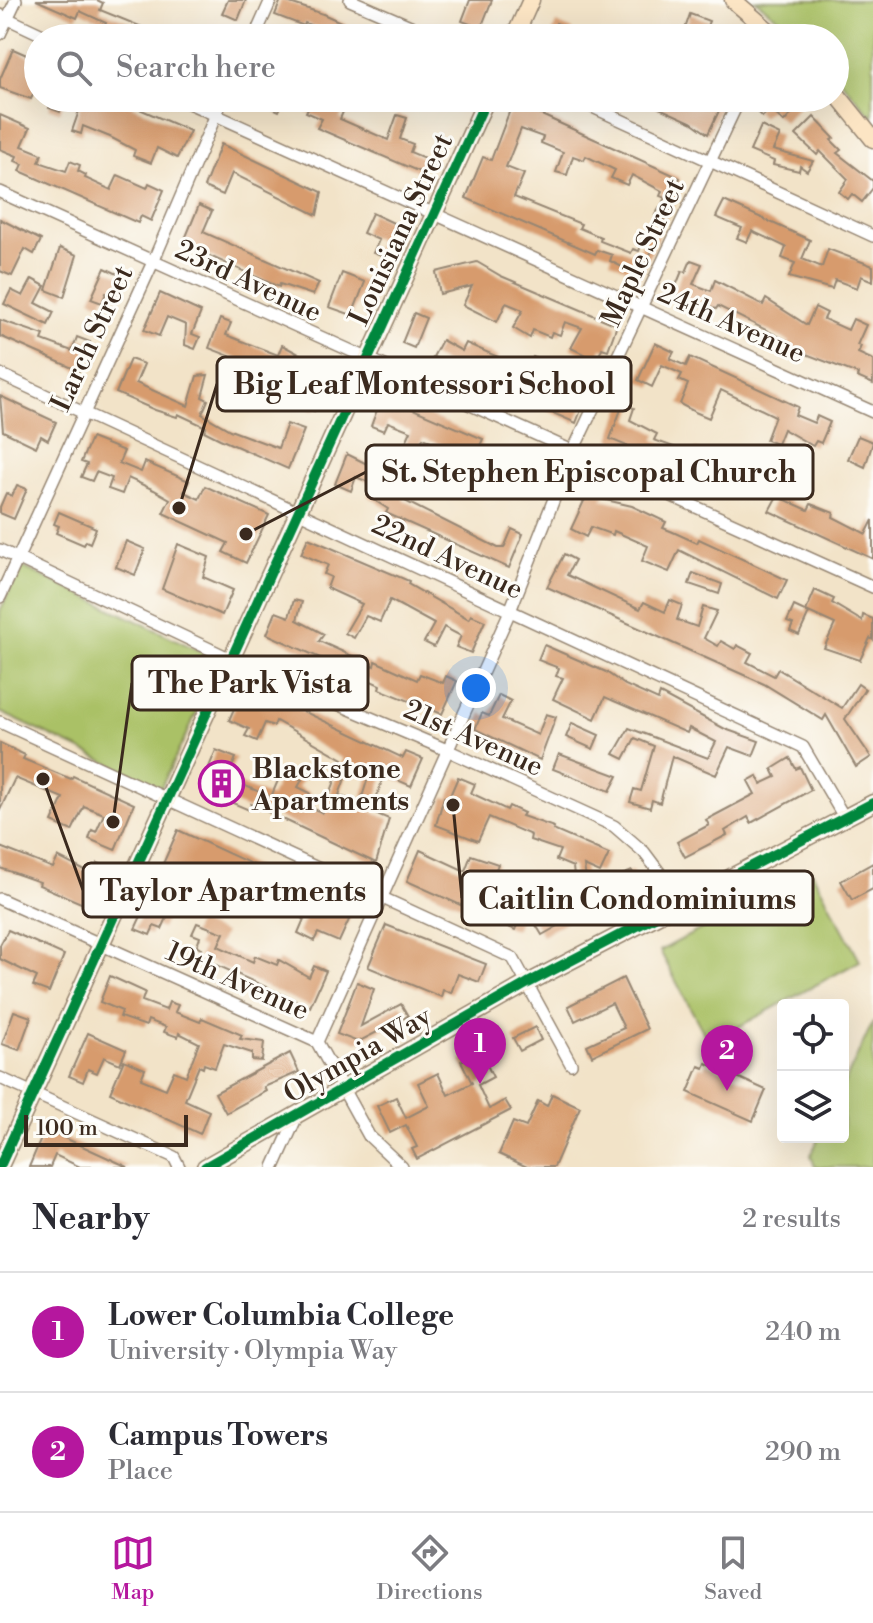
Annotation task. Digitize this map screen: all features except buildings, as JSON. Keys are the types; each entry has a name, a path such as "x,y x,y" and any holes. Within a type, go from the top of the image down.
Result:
{"street":[{"path":"0,34 4,17 16,0"},
{"path":"260,24 271,0"},
{"path":"350,0 406,24"},
{"path":"520,24 531,0"},
{"path":"733,0 759,24"},
{"path":"4,17 24,26"},
{"path":"849,109 873,139"},
{"name":"24th Avenue","path":"208,112 873,412"},
{"name":"Larch Street","path":"0,597 153,262 216,112"},
{"name":"Louisiana Street","path":"0,1166 138,870 165,801 480,112"},
{"path":"604,112 873,236"},
{"name":"Maple Street","path":"317,1042 510,611 572,453 734,112"},
{"name":"23rd Avenue","path":"0,192 873,587"},
{"name":"22nd Avenue","path":"0,374 803,747 844,817"},
{"name":"21st Avenue","path":"0,550 231,659 447,750 614,826 649,858 683,904"},
{"path":"0,722 165,801 382,895 513,958 571,1064"},
{"name":"Olympia Way","path":"205,1167 528,983 873,803"},
{"name":"19th Avenue","path":"0,899 317,1042 369,1136 402,1167"},
{"path":"0,1078 174,1157 179,1167"},
{"path":"274,1167 297,1116"}],"green space":[{"path":"755,0 873,0 873,118 849,90 849,24 786,24"},
{"path":"21,566 221,661 161,788 0,712 0,611"},
{"path":"811,870 860,961 790,999 777,999 777,1006 709,1043 660,951"},
{"path":"873,1022 873,1167 815,1167 811,1155 816,1143 849,1143 849,1073"}],"cycle path":[{"path":"0,1166 481,112"},
{"path":"205,1167 528,983 873,803"}],"place":[{"name":"Big Leaf Montessori School","path":"179,508"},
{"name":"St. Stephen Episcopal Church","path":"246,534"},
{"name":"Taylor Apartments","path":"43,779"},
{"name":"Blackstone Apartments","path":"221,784"},
{"name":"Caitlin Condominiums","path":"453,805"},
{"name":"The Park Vista","path":"113,822"},
{"name":"Lower Columbia College","path":"480,1084"},
{"name":"Campus Towers","path":"727,1091"}]}
